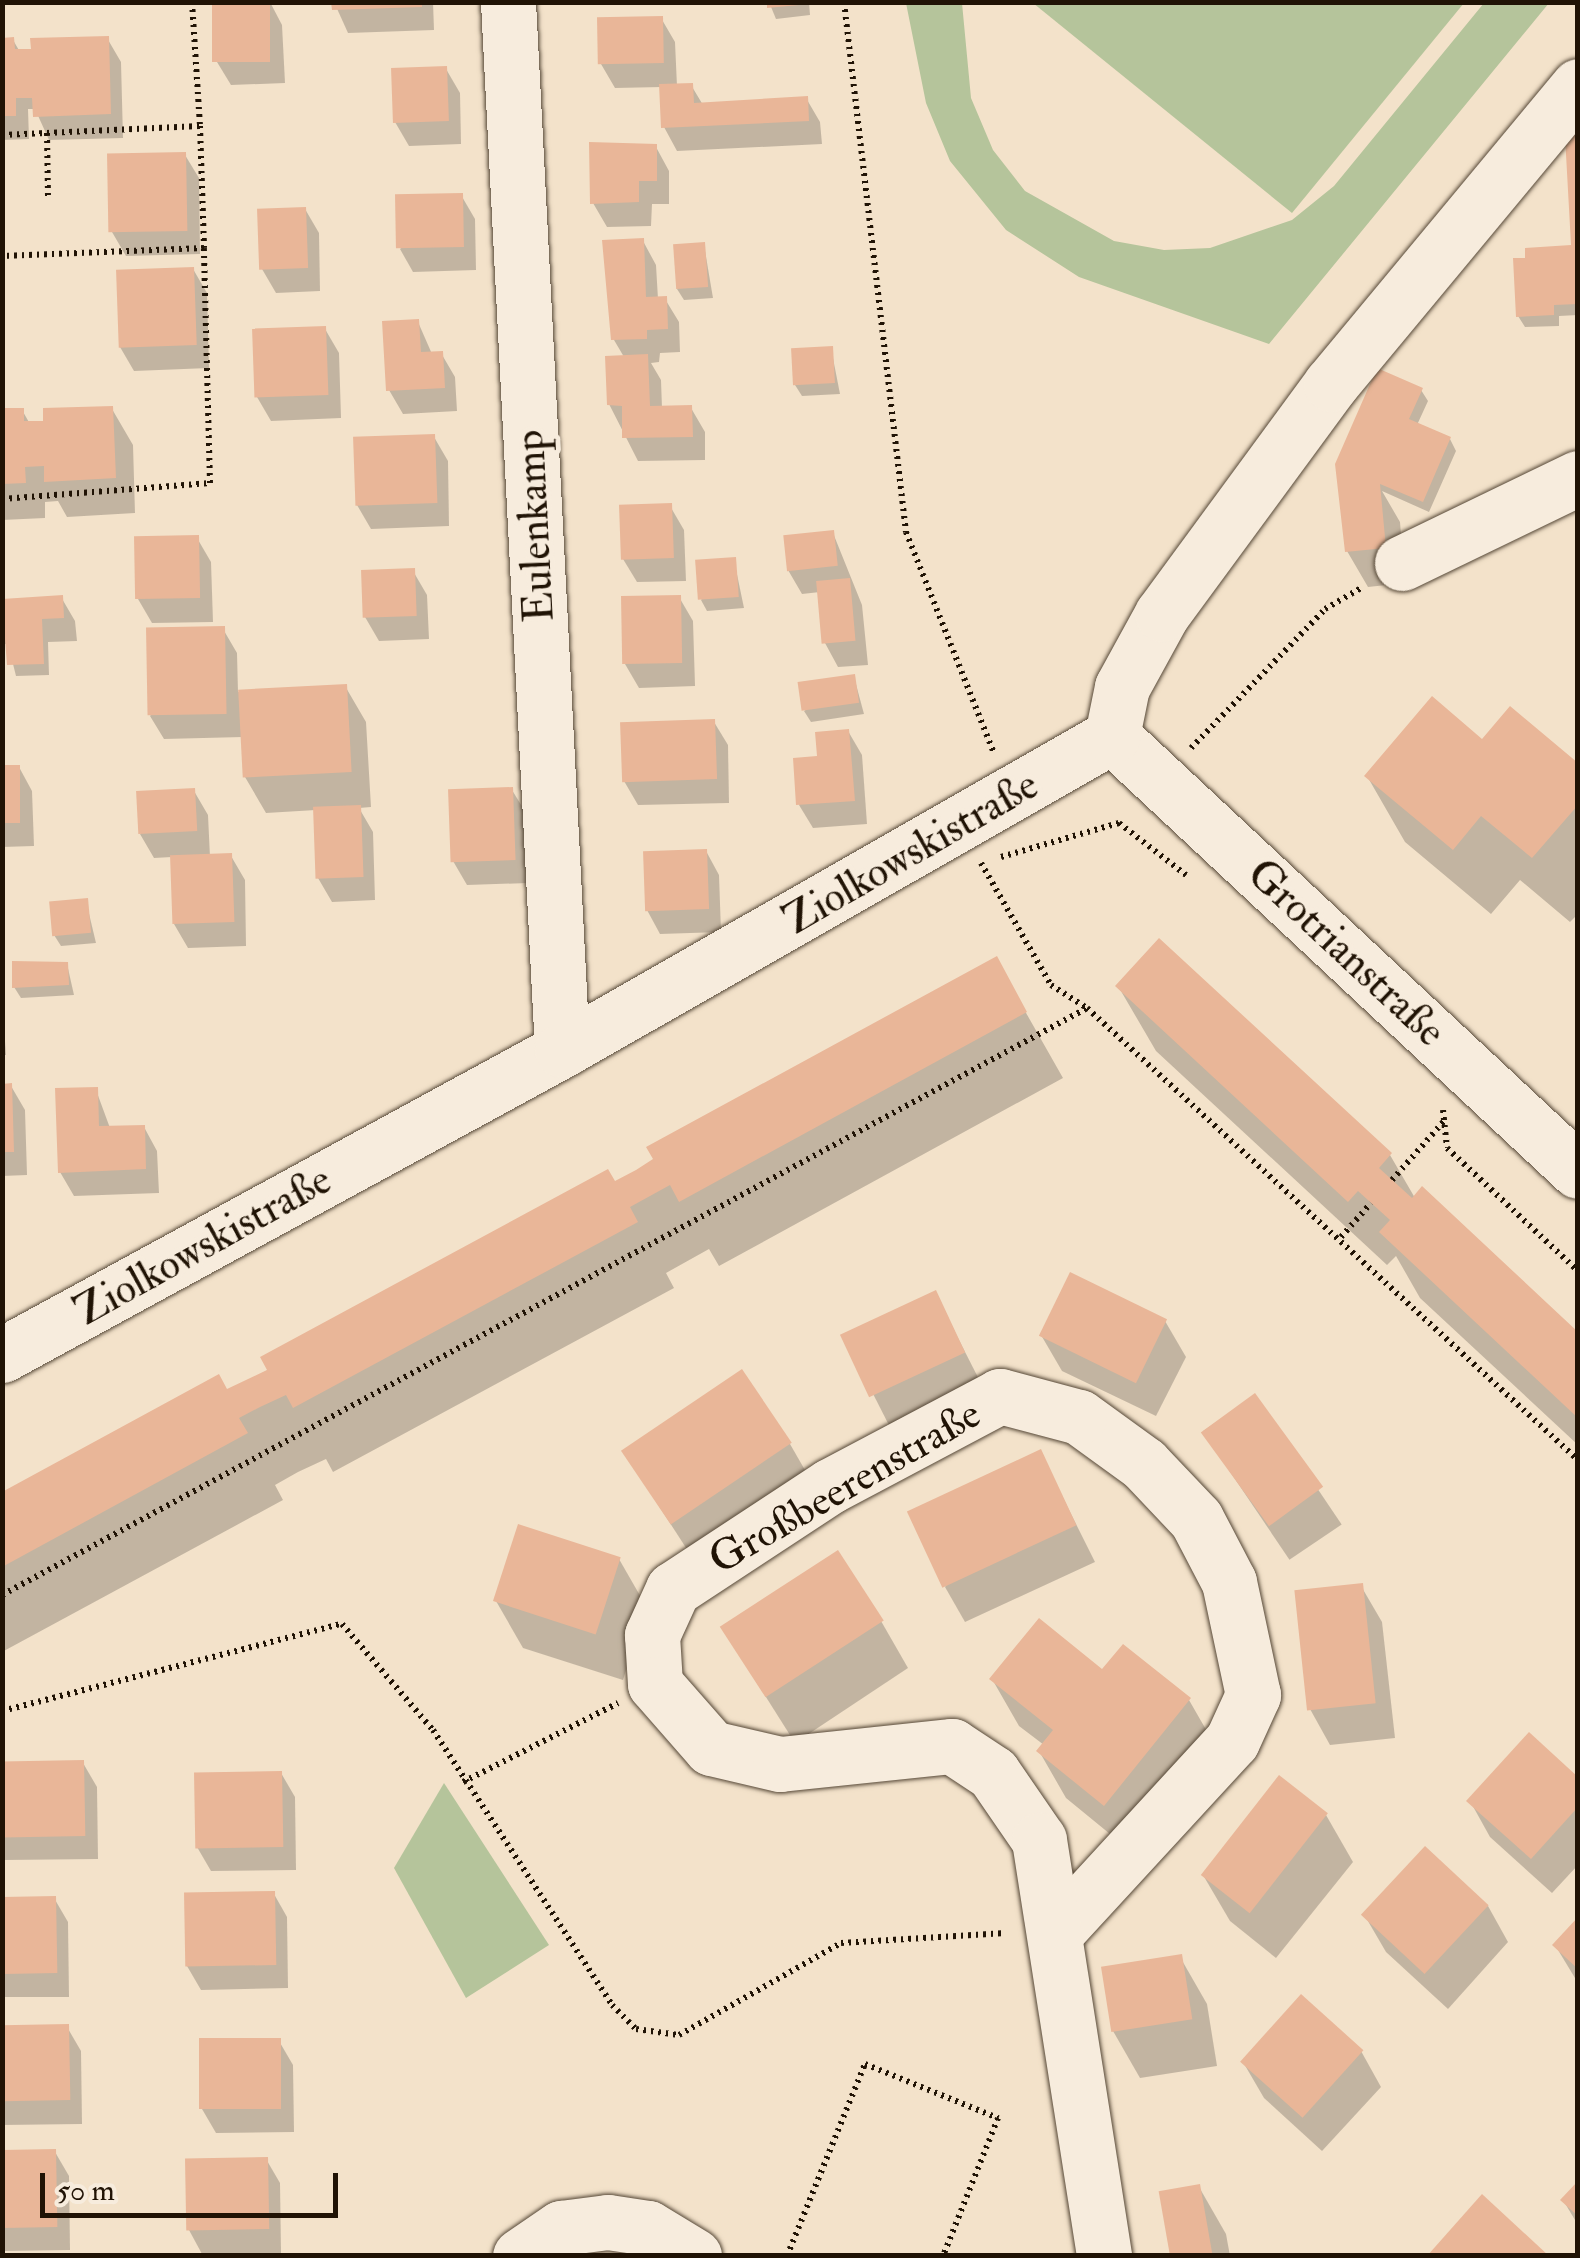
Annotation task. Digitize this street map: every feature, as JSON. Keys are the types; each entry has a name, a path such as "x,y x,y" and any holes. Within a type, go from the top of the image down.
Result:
{"street":[{"name":"Eulenkamp","path":"508,2 562,1050"},
{"path":"1112,736 1122,686 1162,614 1331,384 1578,86"},
{"path":"1402,563 1578,478"},
{"name":"Ziolkowskistraße","path":"2,1355 562,1050 1012,798 1112,736"},
{"name":"Grotrianstraße","path":"1112,736 1578,1172"},
{"name":"Großbeerenstraße","path":"655,1684 652,1636 673,1589 830,1486 1000,1396 1079,1418 1144,1464 1196,1519 1230,1582 1253,1694 1232,1741 1058,1930"},
{"path":"655,1684 711,1748 780,1764 952,1746 993,1773 1040,1840 1058,1930 1104,2256"},
{"path":"520,2256 561,2228 608,2222 648,2228 694,2256"}],"path":[{"path":"2,500 210,482 200,126 192,2"},
{"path":"844,2 906,532 1012,798 981,862"},
{"path":"2,135 200,126"},
{"path":"47,133 48,198"},
{"path":"2,256 204,248"},
{"path":"1160,780 1324,609 1402,563"},
{"path":"981,862 1120,822 1196,883"},
{"path":"981,862 1051,985 1087,1008 1341,1237 1578,1460"},
{"path":"2,1594 1087,1008"},
{"path":"1440,1093 1447,1148 1578,1271"},
{"path":"1392,1180 1444,1121"},
{"path":"1341,1237 1370,1202"},
{"path":"2,1711 342,1624 433,1730 463,1782 612,2005 636,2029 679,2035 841,1943 1058,1930"},
{"path":"463,1782 655,1684"},
{"path":"788,2256 865,2064 998,2118 943,2256"}],"green space":[{"path":"906,3 962,3 971,98 993,150 1025,191 1114,241 1164,250 1210,248 1292,220 1334,186 1484,3 1549,3 1269,344 1079,277 1006,230 950,161 926,103"},
{"path":"1033,3 1464,3 1292,213"},
{"path":"444,1783 549,1945 466,1998 394,1868"}],"building":[{"path":"212,2 270,2 270,62 212,62"},
{"path":"331,2 422,2 422,7 332,10"},
{"path":"767,2 799,2 799,5 767,8"},
{"path":"663,16 664,63 598,64 597,17"},
{"path":"109,36 111,114 33,117 32,98 16,98 16,116 2,116 2,38 14,37 15,49 31,49 30,38"},
{"path":"447,66 449,121 393,123 391,68"},
{"path":"693,83 694,103 808,96 809,121 661,128 659,84"},
{"path":"1578,122 1578,304 1554,305 1554,315 1516,317 1513,258 1525,258 1525,248 1571,245 1565,136"},
{"path":"589,142 657,144 657,181 639,181 639,202 590,204"},
{"path":"186,152 187,231 108,232 107,153"},
{"path":"463,193 464,247 396,248 395,194"},
{"path":"306,207 308,268 259,270 257,209"},
{"path":"644,238 646,297 667,296 668,329 647,330 647,339 611,340 602,240"},
{"path":"705,242 708,287 676,289 673,244"},
{"path":"194,267 197,345 119,348 116,270"},
{"path":"419,319 421,352 443,351 445,388 386,391 382,321"},
{"path":"326,326 328,395 254,398 252,329"},
{"path":"833,346 835,383 793,385 791,348"},
{"path":"648,354 650,406 692,405 693,437 622,438 622,406 607,405 605,356"},
{"path":"1377,368 1423,388 1409,419 1451,437 1423,502 1380,484 1386,548 1345,552 1335,464"},
{"path":"113,406 116,478 44,482 44,466 25,467 26,483 2,484 2,408 24,408 24,421 43,421 43,408"},
{"path":"435,434 437,503 355,506 353,437"},
{"path":"672,503 674,558 621,560 619,505"},
{"path":"834,530 838,566 787,571 783,535"},
{"path":"199,535 200,598 135,599 134,536"},
{"path":"736,557 739,597 698,600 695,560"},
{"path":"415,568 417,616 363,618 361,570"},
{"path":"850,578 855,641 822,644 816,581"},
{"path":"63,595 64,618 42,619 44,664 7,665 2,599"},
{"path":"681,595 682,663 622,664 621,596"},
{"path":"225,626 227,714 148,715 146,627"},
{"path":"855,674 859,703 802,711 798,682"},
{"path":"347,684 352,772 243,778 238,690"},
{"path":"1432,696 1482,739 1510,706 1578,763 1578,805 1532,858 1481,816 1453,850 1364,776"},
{"path":"715,719 717,779 622,782 620,722"},
{"path":"849,729 855,801 796,805 793,758 817,756 815,732"},
{"path":"2,765 20,765 20,823 2,823"},
{"path":"513,787 516,860 451,862 448,789"},
{"path":"195,788 197,831 138,834 136,791"},
{"path":"361,805 364,877 316,879 313,807"},
{"path":"707,849 709,909 645,911 643,851"},
{"path":"232,853 234,922 172,924 170,855"},
{"path":"88,898 91,933 52,936 49,901"},
{"path":"1159,938 1392,1153 1379,1168 1412,1198 1422,1186 1578,1332 1578,1418 1379,1232 1390,1220 1358,1191 1348,1202 1115,986"},
{"path":"997,956 1027,1012 679,1202 670,1185 630,1207 638,1222 293,1408 286,1395 239,1418 248,1433 2,1567 2,1492 219,1374 227,1389 267,1370 260,1357 608,1169 615,1181 636,1170 653,1159 646,1147"},
{"path":"12,961 68,962 69,985 12,988"},
{"path":"12,1083 14,1152 2,1152 2,1084"},
{"path":"98,1087 99,1126 145,1125 146,1169 58,1173 55,1088"},
{"path":"1070,1272 1167,1319 1136,1383 1039,1336"},
{"path":"936,1290 965,1353 869,1397 840,1335"},
{"path":"742,1369 792,1443 671,1524 621,1451"},
{"path":"1255,1393 1323,1487 1269,1526 1201,1432"},
{"path":"1041,1449 1076,1525 942,1588 907,1512"},
{"path":"518,1524 621,1557 596,1634 493,1601"},
{"path":"838,1550 884,1620 765,1697 720,1627"},
{"path":"1363,1583 1376,1703 1307,1711 1294,1590"},
{"path":"1039,1618 1102,1669 1123,1644 1191,1698 1104,1806 1036,1751 1053,1730 989,1679"},
{"path":"1529,1732 1578,1777 1578,1807 1531,1859 1466,1801"},
{"path":"84,1760 85,1836 3,1837 2,1761"},
{"path":"282,1771 283,1847 195,1849 194,1773"},
{"path":"1279,1775 1328,1813 1250,1913 1201,1875"},
{"path":"1425,1846 1489,1905 1425,1974 1361,1915"},
{"path":"275,1891 276,1965 185,1967 184,1893"},
{"path":"56,1896 57,1973 3,1974 2,1897"},
{"path":"1578,1917 1578,1969 1552,1945"},
{"path":"1182,1954 1192,2019 1111,2032 1101,1967"},
{"path":"1301,1994 1363,2050 1303,2118 1240,2062"},
{"path":"69,2024 70,2100 3,2101 2,2025"},
{"path":"199,2038 281,2038 281,2109 199,2109"},
{"path":"56,2149 57,2227 3,2228 2,2150"},
{"path":"268,2157 269,2229 186,2230 185,2158"},
{"path":"1578,2181 1578,2216 1560,2200"},
{"path":"1200,2184 1213,2256 1170,2256 1159,2191"},
{"path":"1482,2194 1549,2256 1427,2256"}]}
